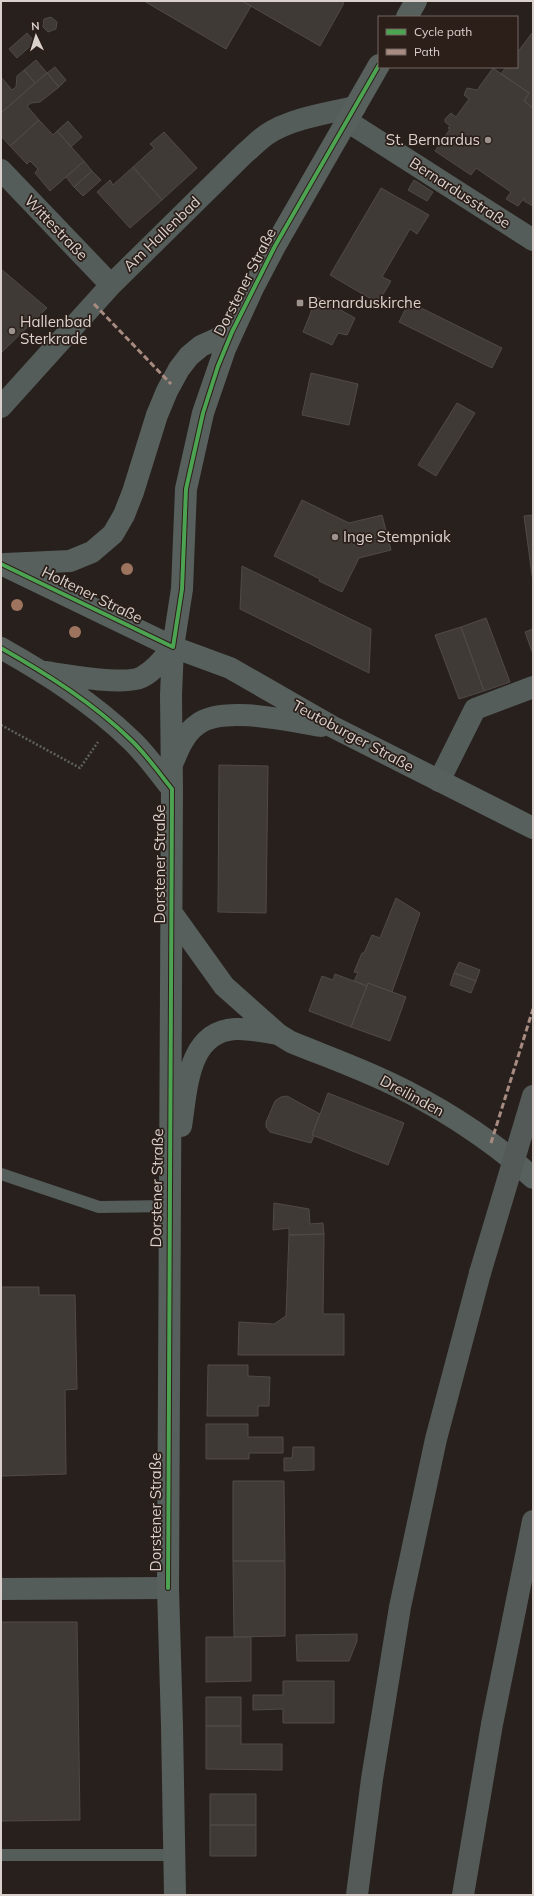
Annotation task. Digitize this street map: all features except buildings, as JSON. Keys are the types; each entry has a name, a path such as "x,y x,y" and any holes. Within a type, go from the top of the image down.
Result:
{"highway":[{"path":"357,1895 381,1723 400,1607 436,1439 480,1273 533,1096"},
{"path":"463,1895 493,1717 533,1521"},
{"path":"364,1841 371,1895"}],"main road":[{"path":"408,16 416,1"},
{"name":"Dorstener Straße","path":"175,1895 168,1588 172,789 171,695 172,647 182,589 186,489 203,413 218,366 232,332 275,246 378,67"},
{"path":"2,564 70,561 92,552 113,534 124,514 133,492 160,409 179,369 189,356 201,346 232,332"},
{"name":"Holtener Straße","path":"2,564 172,647"},
{"path":"44,672 124,681 140,678 158,666 172,647"},
{"name":"Teutoburger Straße","path":"172,647 230,668 333,728 533,828"},
{"path":"1,648 44,672 111,722 132,741 172,789"},
{"path":"172,764 184,738 199,723 214,717 224,715 252,715 333,728"},
{"name":"Dreilinden","path":"171,912 224,986 278,1034 291,1042 408,1092 449,1116 491,1144 533,1178"},
{"name":"Dreilinden","path":"169,1206 190,1071 198,1052 210,1039 222,1032 234,1029 278,1034"}],"street":[{"name":"Bernardusstraße","path":"351,114 533,240"},
{"name":"Am Hallenbad","path":"1,407 111,285 244,154 266,135 315,116 351,114"},
{"name":"Wittestraße","path":"1,170 111,285"},
{"path":"439,781 475,709 533,687"},
{"path":"1,1589 168,1588"}],"lane":[{"path":"1,1174 99,1207 169,1206"},
{"path":"1,1855 174,1855"}],"path":[{"path":"1,725 80,768 111,722"}],"marked path":[{"path":"94,304 171,384"},
{"path":"491,1143 533,1009"}],"cycle path":[{"path":"1,564 173,647 182,589 186,489 203,413 218,366 232,332 275,246 378,67"},
{"path":"1,648 69,690 116,726 137,745 172,789 168,1588"}],"place":[{"name":"St. Bernardus","path":"488,140"},
{"name":"Bernarduskirche","path":"300,303"},
{"name":"Hallenbad Sterkrade","path":"12,331"},
{"name":"Inge Stempniak","path":"335,537"}]}
